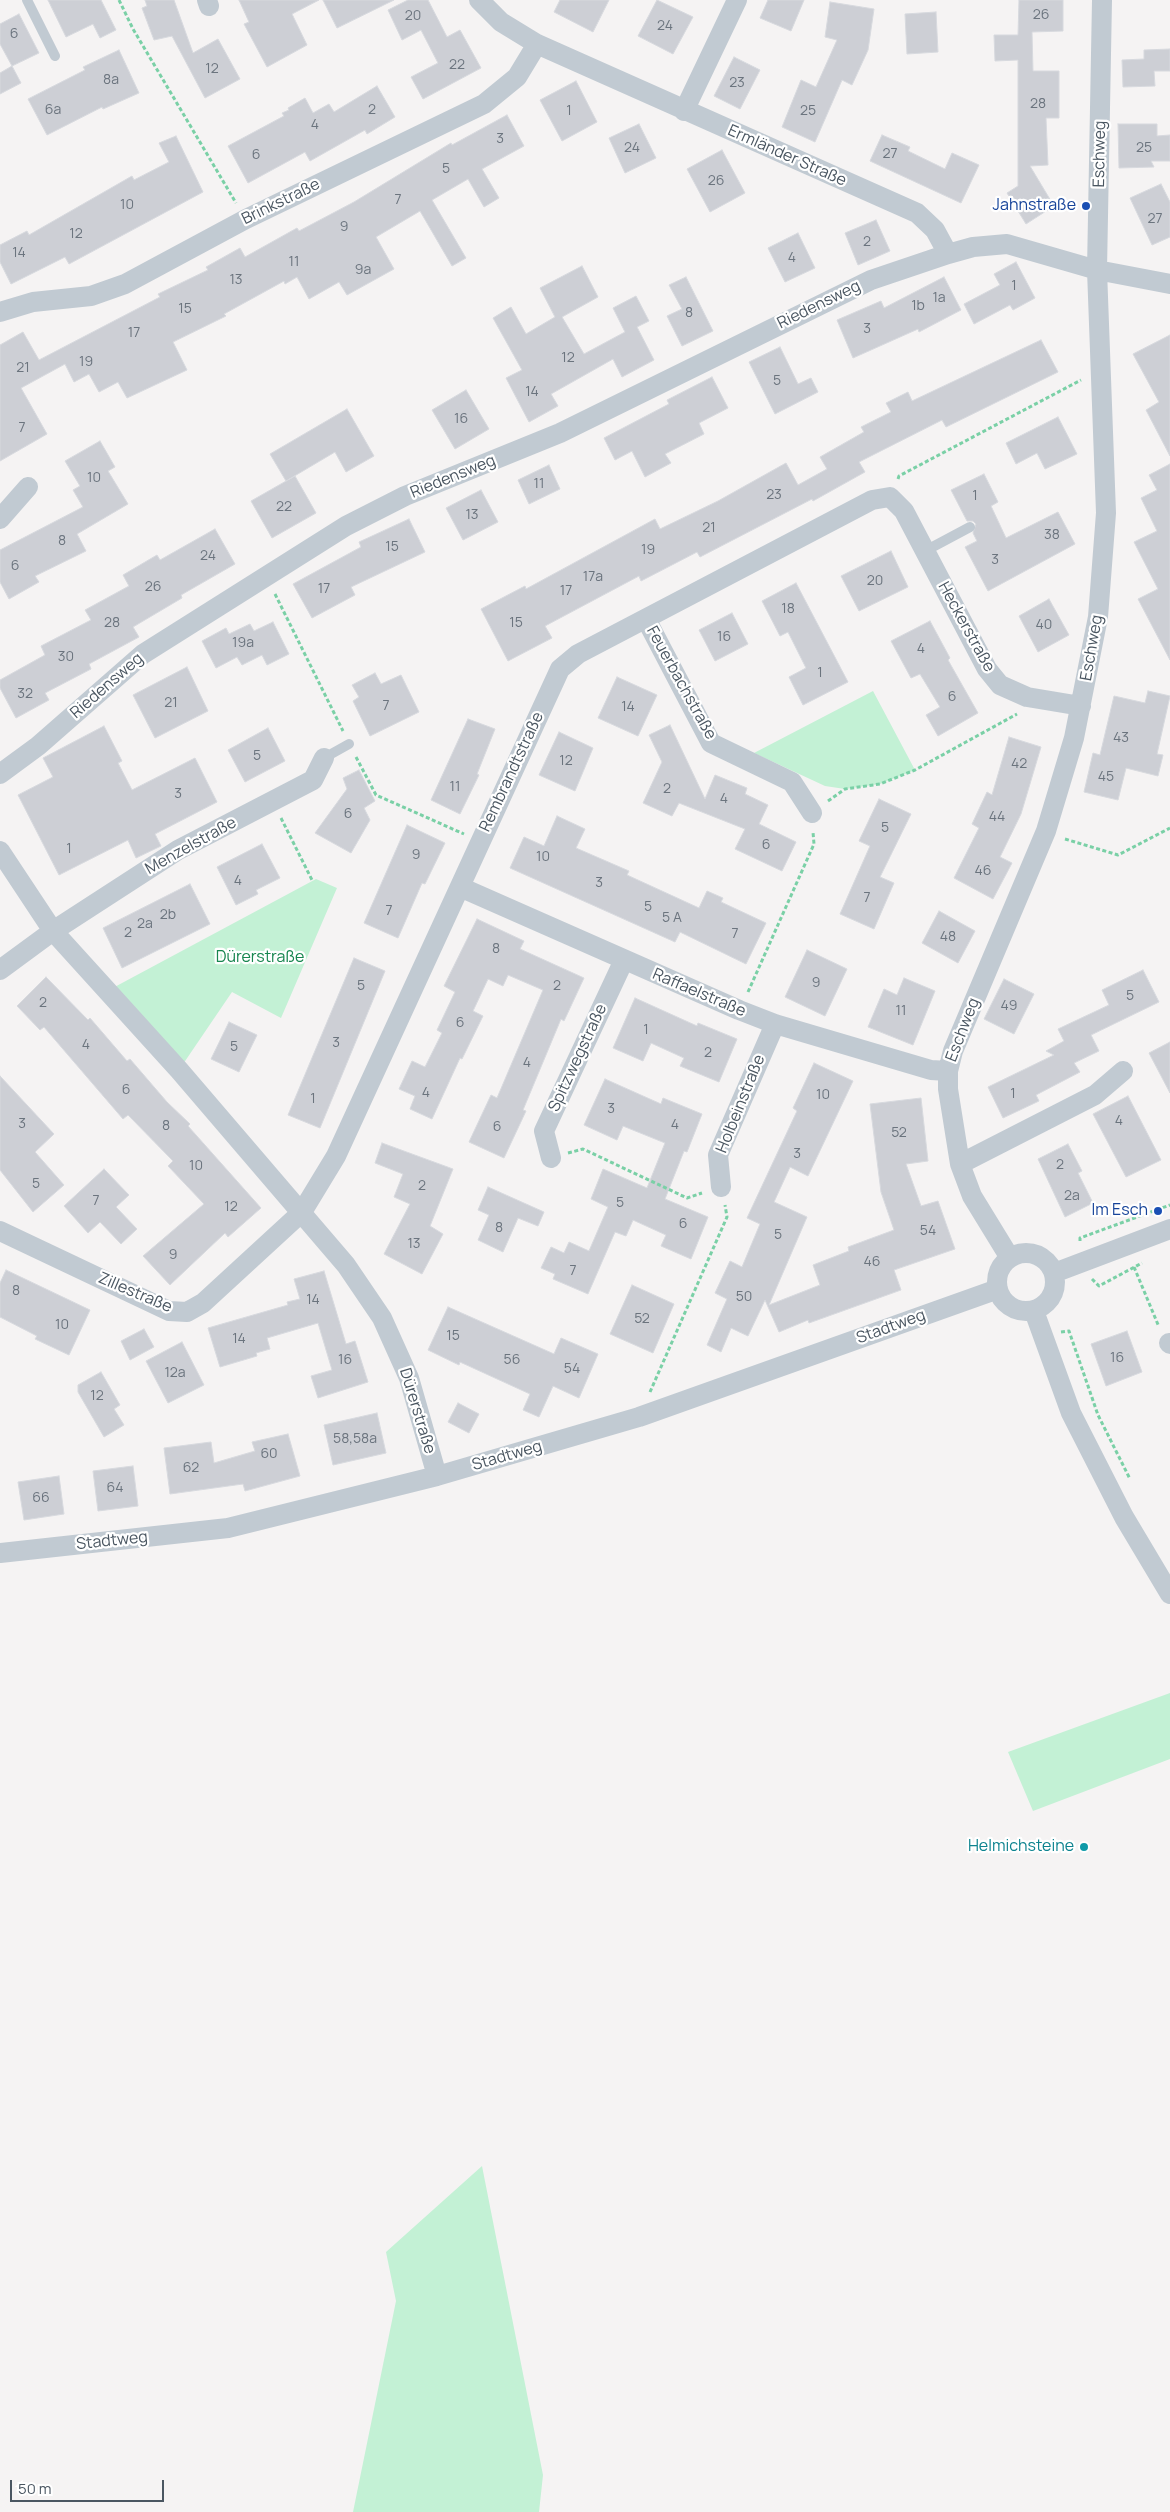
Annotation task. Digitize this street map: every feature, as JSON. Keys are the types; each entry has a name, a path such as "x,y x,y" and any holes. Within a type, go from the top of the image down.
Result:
{"street":[{"name":"Ermländer Straße","path":"478,0 501,22 537,44 917,213 935,230 948,254"},
{"path":"684,111 737,0"},
{"name":"Eschweg","path":"1010,1258 972,1196 960,1164 948,1088 948,1071 953,1051 1045,833 1074,738 1098,617 1106,513 1097,270 1102,0"},
{"name":"Brinkstraße","path":"0,312 33,302 91,296 125,284 246,219 484,104 517,77 537,44"},
{"path":"948,254 973,246 1007,244 1097,270 1170,284"},
{"name":"Riedensweg","path":"0,774 38,746 143,654 346,526 406,496 560,433 871,280 948,254"},
{"path":"0,519 28,487"},
{"name":"Heckerstraße","path":"890,497 904,511 987,670 1000,685 1027,697 1081,706"},
{"name":"Rembrandtstraße","path":"302,1212 336,1156 560,669 578,654 872,500 890,497"},
{"name":"Feuerbachstraße","path":"646,619 711,743 792,782 812,813"},
{"name":"Menzelstraße","path":"0,970 53,931 178,850 313,780 324,758"},
{"name":"Dürerstraße","path":"0,851 53,931 179,1070 346,1265 382,1318 409,1378 437,1476"},
{"name":"Raffaelstraße","path":"460,887 624,960 775,1024 932,1070 948,1071"},
{"name":"Spitzwegstraße","path":"551,1158 544,1131 624,960"},
{"name":"Holbeinstraße","path":"721,1187 718,1155 775,1024"},
{"path":"960,1164 1096,1095 1123,1070"},
{"name":"Zillestraße","path":"0,1231 169,1311 187,1312 202,1303 302,1212"},
{"path":"1054,1273 1170,1229"},
{"path":"1027,1253 1036,1254 1050,1265 1054,1273 1054,1292 1050,1300 1034,1311 1015,1310 1001,1298 998,1289 999,1272 1010,1258 1027,1253"},
{"name":"Stadtweg","path":"0,1553 228,1528 437,1476 639,1417 998,1289"},
{"path":"1034,1311 1071,1413 1124,1517 1170,1594"}],"lane":[{"path":"27,0 55,56"},
{"path":"926,551 970,527"},
{"path":"324,758 349,744"}],"path":[{"path":"119,0 133,28 246,219"},
{"path":"890,497 899,476 1101,369"},
{"path":"739,1010 814,844 812,813 845,789 880,784 924,765 1017,714 1027,697"},
{"path":"272,802 312,880"},
{"path":"1045,833 1118,855 1170,828"},
{"path":"551,1158 583,1149 687,1198 721,1187 728,1217 639,1417"},
{"path":"1134,1268 1154,1320 1169,1343"},
{"path":"1042,1334 1069,1331 1098,1415 1132,1484"}],"green space":[{"path":"873,691 915,770 880,784 845,789 825,786 754,753"},
{"name":"Dürerstraße","path":"316,879 337,888 281,1018 232,992 179,1070 109,990"},
{"path":"1170,1693 1170,1759 1033,1811 1008,1752"},
{"path":"482,2166 543,2475 539,2512 353,2512 396,2301 386,2252"}],"building":[{"path":"48,0 101,0 116,30 100,38 93,24 66,37"},
{"path":"145,0 174,0 193,53 218,39 240,79 205,98 172,36 154,40 142,8 147,6"},
{"path":"239,0 319,0 292,14 307,45 267,67 244,24 249,22"},
{"path":"323,0 394,0 337,28"},
{"path":"408,0 428,0 447,37 460,30 481,68 423,99 411,77 438,63 421,30 402,40 388,10"},
{"path":"560,0 609,0 593,32 554,12"},
{"path":"657,0 693,17 673,54 638,36"},
{"path":"768,0 804,0 791,31 760,18"},
{"path":"1019,0 1063,0 1063,31 1032,32 1033,71 1059,71 1059,118 1046,118 1048,165 1030,166 1054,206 1026,224 1007,193 1018,186 1018,60 995,61 994,35 1018,35"},
{"path":"830,2 874,9 868,50 852,85 842,80 815,142 782,127 801,80 816,87 837,40 825,37"},
{"path":"936,12 938,52 907,54 905,14"},
{"path":"19,14 39,53 12,66 0,44 0,24"},
{"path":"1170,49 1170,71 1154,71 1155,86 1123,87 1122,60 1144,59 1144,50"},
{"path":"119,50 139,93 103,109 102,107 47,135 28,99 85,70 83,67"},
{"path":"734,57 760,70 740,109 714,96"},
{"path":"12,66 21,83 0,94 0,73"},
{"path":"576,81 597,122 562,141 540,100"},
{"path":"377,86 395,117 367,134 365,130 310,161 305,152 248,183 228,146 284,116 282,113 305,98 313,113 329,104 334,112"},
{"path":"507,115 524,146 482,169 499,198 484,207 468,179 432,200 466,258 452,266 420,211 376,237 394,269 347,295 339,282 309,299 297,277 285,284 284,281 224,314 226,316 173,342 187,370 127,398 118,382 99,392 89,374 74,382 65,364 21,388 47,434 0,461 0,345 23,332 39,360 160,297 158,294 208,270 206,267 240,248 245,257 297,228 299,231 354,202 451,143 452,145"},
{"path":"639,124 656,158 625,173 609,138"},
{"path":"1118,124 1157,124 1157,136 1170,135 1170,161 1151,161 1154,167 1119,168"},
{"path":"882,135 910,147 908,151 945,169 952,153 979,165 961,203 870,161"},
{"path":"176,136 203,192 69,264 65,257 11,284 0,262 0,245 27,231 29,235 132,176 134,180 169,162 159,143"},
{"path":"722,150 745,193 710,212 687,169"},
{"path":"1161,184 1170,202 1170,237 1152,245 1130,198"},
{"path":"876,220 890,251 858,265 845,233"},
{"path":"798,233 815,268 785,282 768,248"},
{"path":"1016,262 1035,298 1013,310 1010,305 974,324 964,304 1000,285 994,274"},
{"path":"582,266 598,297 562,317 584,354 625,332 613,308 636,296 649,321 637,327 654,360 622,377 613,359 551,394 558,406 529,422 506,378 522,370 493,318 511,307 526,334 555,317 540,288"},
{"path":"686,277 713,331 682,346 667,316 682,309 669,285"},
{"path":"944,277 961,310 919,332 918,329 853,358 837,320 881,301 884,308"},
{"path":"1170,335 1170,456 1146,410 1159,402 1133,354"},
{"path":"1041,340 1058,372 946,427 942,420 859,462 865,472 813,501 812,499 700,557 697,552 641,581 639,576 545,626 552,638 508,661 481,609 525,586 526,589 655,519 660,529 718,501 786,463 798,485 827,469 820,457 864,432 861,427 891,412 886,403 908,392 912,401"},
{"path":"780,347 798,384 811,378 818,392 775,414 749,362"},
{"path":"712,377 728,408 699,423 704,434 665,454 671,463 645,477 632,451 615,460 604,438 669,404 667,400"},
{"path":"466,390 489,429 455,449 432,410"},
{"path":"347,409 374,456 346,472 335,452 286,481 270,454"},
{"path":"1058,417 1077,454 1045,469 1037,453 1016,464 1006,443"},
{"path":"100,441 115,467 108,471 128,504 77,534 86,551 35,576 39,582 9,599 0,582 0,550 83,507 73,490 80,486 65,461"},
{"path":"1170,464 1170,660 1138,599 1158,589 1134,542 1157,531 1141,498 1157,490 1149,475"},
{"path":"549,465 560,489 529,504 518,480"},
{"path":"984,474 998,502 991,506 1006,538 1058,512 1075,544 988,591 965,547 977,541 973,533 976,524 973,521 967,521 951,490"},
{"path":"295,476 316,513 272,538 251,501"},
{"path":"481,490 498,522 463,540 446,508"},
{"path":"409,519 425,552 351,587 355,595 312,618 293,584 361,547 359,542"},
{"path":"215,529 235,564 181,595 182,598 133,627 139,637 89,664 91,669 45,693 49,700 16,718 0,688 0,680 45,655 41,646 91,620 85,610 129,586 123,575 157,555 160,560"},
{"path":"891,551 908,587 859,611 841,576"},
{"path":"796,583 848,682 803,705 789,677 806,668 788,632 780,636 762,601"},
{"path":"1049,599 1069,635 1038,652 1019,616"},
{"path":"732,613 748,644 715,661 699,630"},
{"path":"930,621 950,658 948,660 978,713 938,736 926,715 940,707 920,674 911,678 891,641"},
{"path":"273,622 289,654 267,665 262,655 242,665 237,657 216,668 202,641 226,628 229,634 250,624 254,631"},
{"path":"187,667 208,711 155,738 133,695"},
{"path":"375,673 381,684 401,675 419,712 370,736 353,701 359,697 352,685"},
{"path":"617,677 657,695 638,736 598,718"},
{"path":"1148,691 1170,696 1157,754 1163,755 1158,776 1126,768 1118,800 1084,792 1093,753 1100,755 1114,696 1145,703"},
{"path":"468,719 495,729 477,774 479,775 460,814 431,800"},
{"path":"670,725 705,799 715,775 747,788 745,794 768,805 759,824 796,842 782,871 735,849 745,829 679,803 672,816 643,803 662,762 649,735"},
{"path":"104,726 122,761 118,763 132,790 195,758 217,802 155,834 161,846 136,858 128,840 59,875 18,795 53,777 43,758"},
{"path":"268,728 285,761 245,782 228,750"},
{"path":"559,732 593,748 575,791 539,775"},
{"path":"1009,737 1041,747 1021,814 1000,857 1012,863 993,899 954,878 979,828 972,824 987,792 992,795"},
{"path":"359,770 375,801 364,808 370,820 351,853 315,833 347,789 343,778"},
{"path":"879,799 911,814 880,877 894,883 874,929 840,914 870,846 859,841"},
{"path":"557,816 585,829 576,848 629,871 627,875 699,908 707,891 723,898 721,902 766,923 746,964 680,932 675,942 510,868 524,837 544,846"},
{"path":"407,825 445,843 425,884 422,883 398,938 364,923"},
{"path":"262,844 280,878 256,890 258,894 236,905 217,867"},
{"path":"190,884 210,924 122,968 103,928"},
{"path":"939,911 975,931 958,963 922,943"},
{"path":"477,919 524,941 520,949 584,978 564,1021 561,1019 523,1110 526,1111 504,1158 469,1142 491,1095 497,1098 543,990 508,975 503,986 488,979 473,1011 483,1016 462,1059 460,1058 432,1119 410,1109 415,1096 399,1089 412,1061 425,1067 442,1033 437,1030 455,992 444,986"},
{"path":"807,950 847,969 825,1016 785,997"},
{"path":"354,958 385,971 320,1128 288,1115"},
{"path":"1143,970 1159,1002 1091,1035 1099,1051 1074,1063 1080,1072 1036,1095 1039,1101 1003,1118 988,1087 1054,1055 1046,1051 1064,1041 1058,1029 1109,1005 1102,990"},
{"path":"46,977 88,1020 90,1018 127,1061 130,1059 167,1102 190,1124 188,1126 261,1208 228,1237 225,1233 170,1285 143,1256 204,1204 168,1166 173,1161 128,1115 123,1119 44,1027 40,1030 17,1006"},
{"path":"904,978 935,991 913,1045 868,1027 884,989 897,995"},
{"path":"1004,979 1034,994 1014,1034 984,1019"},
{"path":"635,998 697,1026 698,1023 737,1039 719,1082 680,1066 684,1058 651,1043 643,1061 613,1048"},
{"path":"229,1022 257,1035 239,1072 211,1059"},
{"path":"1170,1042 1170,1093 1149,1053"},
{"path":"814,1063 853,1081 808,1176 790,1167 774,1202 807,1217 769,1305 820,1285 813,1265 849,1251 848,1247 894,1230 881,1192 870,1104 921,1098 928,1161 906,1164 921,1206 938,1201 955,1249 894,1270 901,1290 809,1323 808,1320 779,1332 765,1300 748,1336 731,1328 721,1352 707,1345 727,1299 715,1293 730,1261 742,1267 760,1224 747,1218 797,1111 793,1108"},
{"path":"0,1076 54,1134 35,1152 64,1185 33,1212 0,1170"},
{"path":"605,1079 661,1104 663,1098 702,1114 687,1152 684,1151 665,1199 708,1217 691,1259 661,1246 666,1235 633,1220 626,1236 615,1232 588,1294 553,1279 555,1274 541,1268 551,1247 564,1253 569,1242 589,1251 608,1207 591,1199 603,1169 647,1188 665,1143 623,1126 617,1140 584,1125"},
{"path":"1128,1096 1161,1160 1126,1177 1093,1114"},
{"path":"382,1143 453,1169 430,1226 443,1234 422,1274 384,1254 410,1204 394,1197 403,1174 375,1163"},
{"path":"1068,1144 1082,1171 1078,1173 1093,1203 1065,1217 1038,1159"},
{"path":"104,1169 129,1195 116,1207 137,1229 121,1244 100,1222 88,1233 64,1206"},
{"path":"488,1187 544,1212 538,1226 518,1218 503,1252 478,1240 489,1215 478,1210"},
{"path":"6,1270 90,1310 69,1355 35,1339 37,1336 0,1317 0,1283"},
{"path":"324,1271 346,1344 355,1341 368,1382 318,1398 311,1376 332,1370 318,1323 267,1338 270,1349 256,1353 257,1356 220,1367 208,1328 288,1305 287,1302 300,1299 294,1279"},
{"path":"632,1285 674,1304 653,1353 610,1334"},
{"path":"448,1307 554,1354 561,1338 598,1354 579,1398 553,1386 539,1417 523,1410 530,1394 460,1362 459,1365 428,1350"},
{"path":"144,1329 154,1347 130,1360 121,1341"},
{"path":"1127,1331 1142,1372 1106,1386 1091,1344"},
{"path":"182,1342 204,1385 168,1403 146,1361"},
{"path":"101,1372 120,1405 114,1409 124,1425 104,1437 78,1392 78,1385"},
{"path":"458,1403 479,1414 469,1433 448,1422"},
{"path":"377,1413 386,1453 333,1465 324,1425"},
{"path":"288,1434 300,1476 245,1491 243,1484 170,1494 164,1448 211,1442 214,1463 255,1451 252,1442"},
{"path":"133,1466 138,1506 98,1511 93,1471"},
{"path":"59,1476 64,1514 24,1520 18,1482"}],"place":[{"name":"Jahnstraße","path":"1086,206"},
{"name":"Im Esch","path":"1158,1211"},
{"name":"Helmichsteine","path":"1084,1847"}]}
